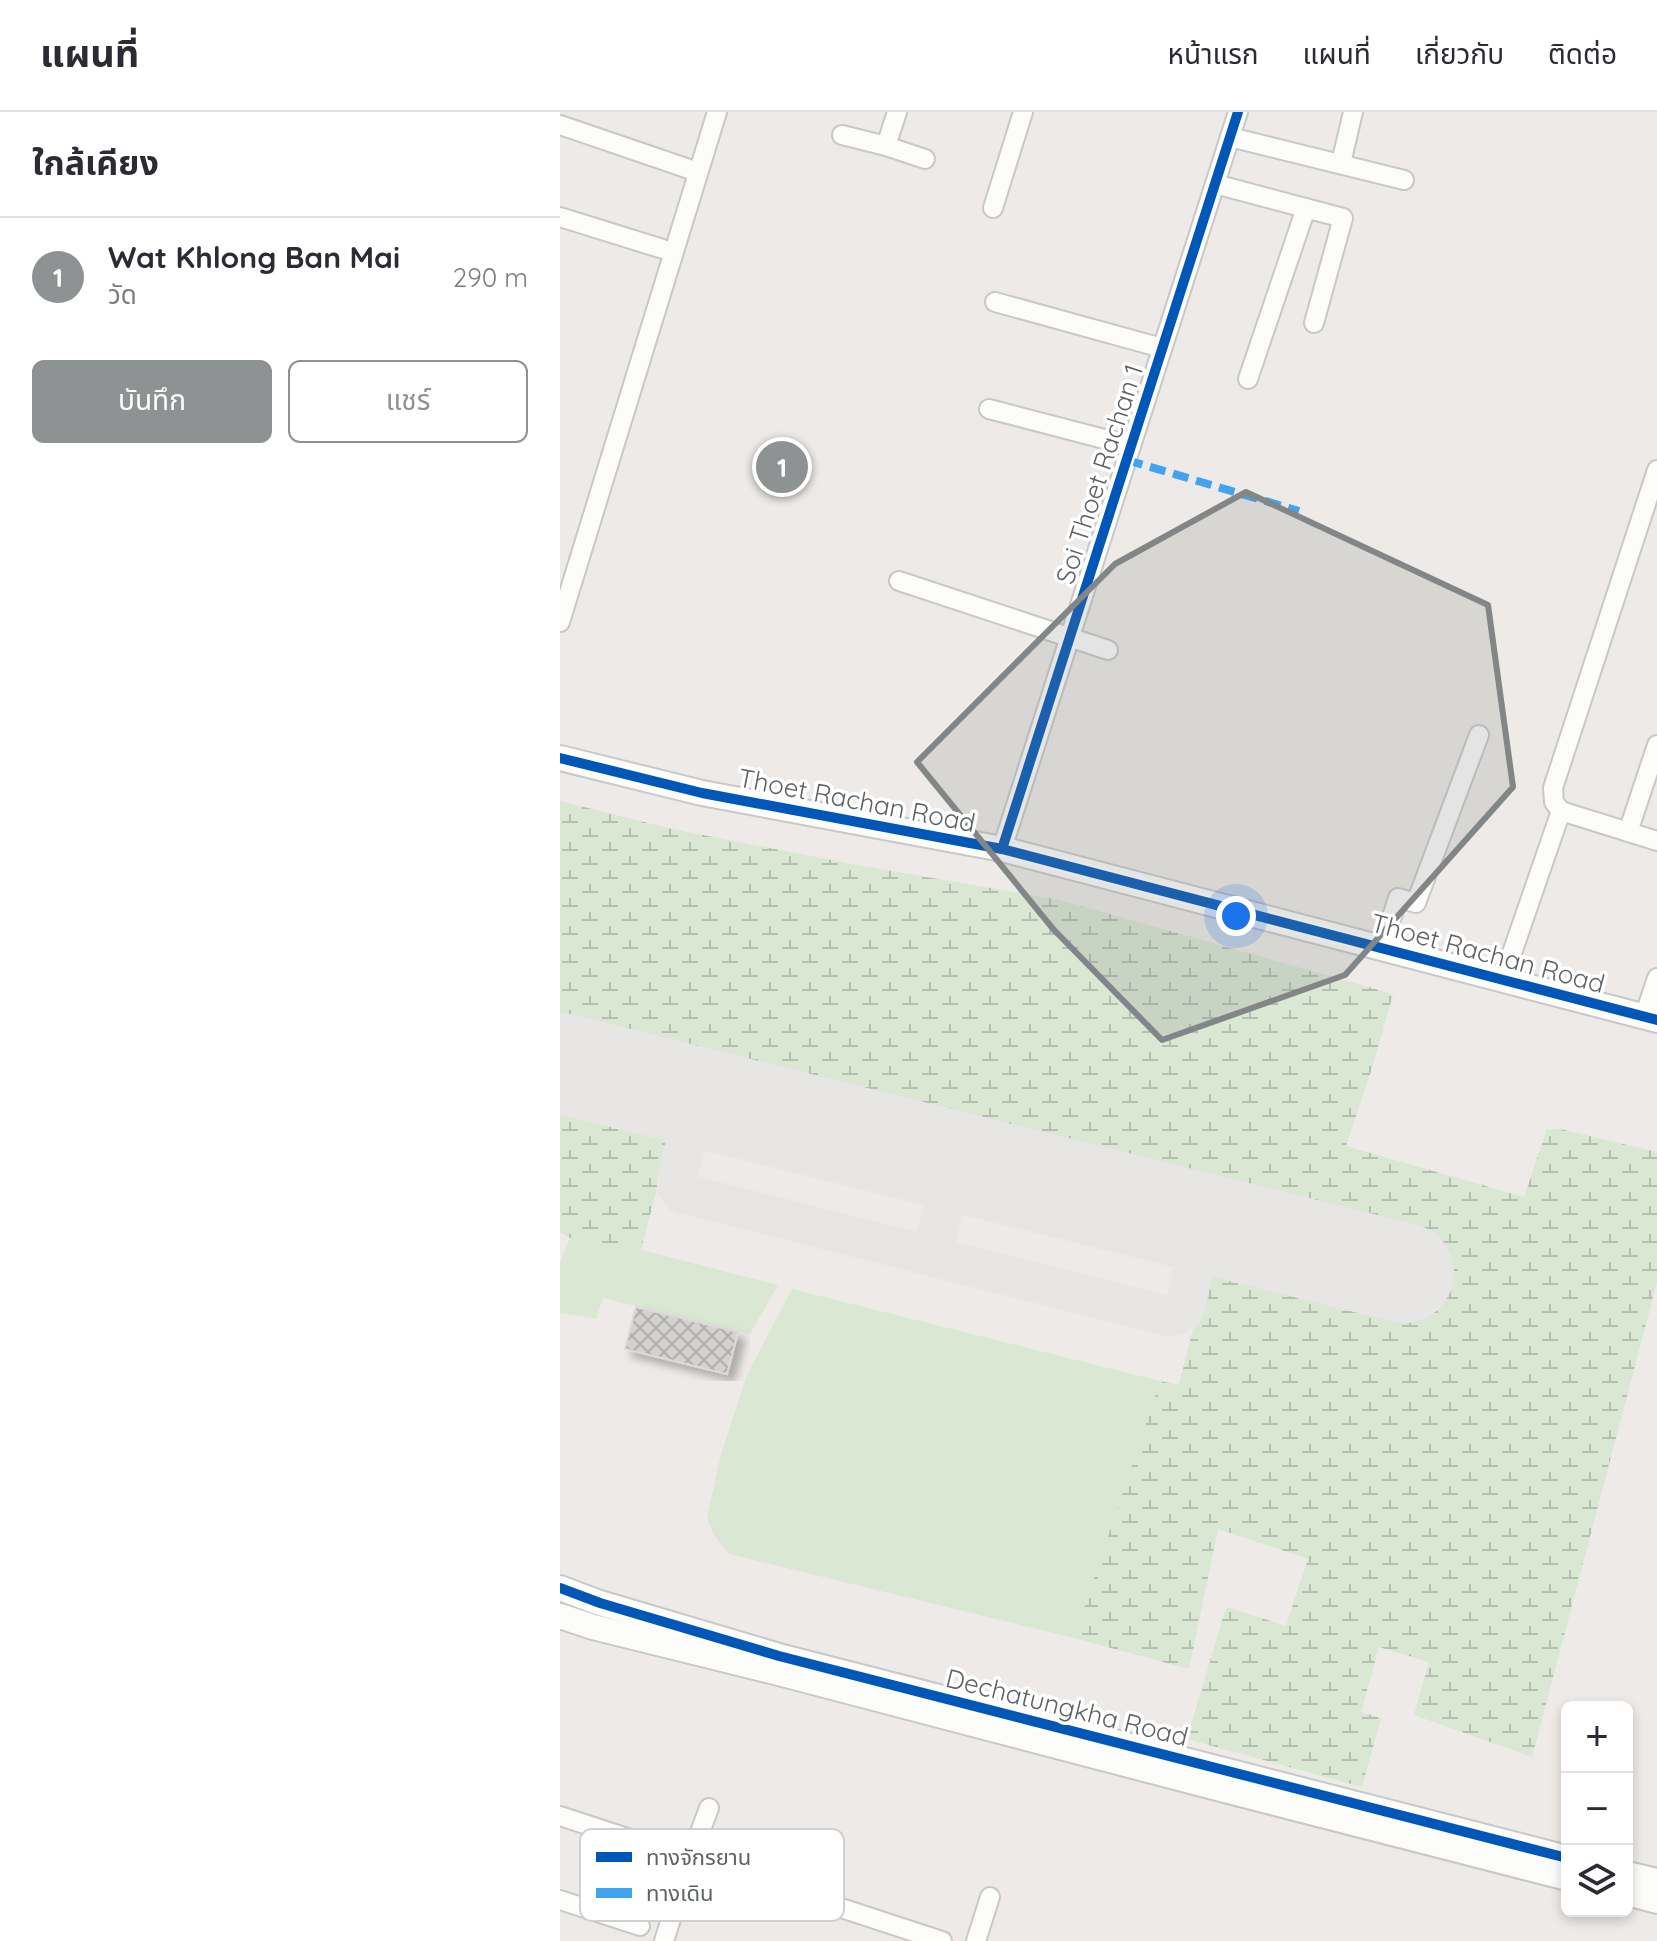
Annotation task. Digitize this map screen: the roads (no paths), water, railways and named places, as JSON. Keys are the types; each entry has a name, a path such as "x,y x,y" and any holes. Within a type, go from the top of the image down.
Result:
{"street":[{"path":"560,622 717,112"},
{"path":"886,146 897,112"},
{"path":"993,208 1023,112"},
{"name":"Soi Thoet Rachan 1","path":"1002,849 1238,112"},
{"path":"1341,163 1353,112"},
{"path":"560,125 689,169"},
{"path":"842,135 925,159"},
{"path":"1230,137 1404,180"},
{"path":"1215,184 1343,218 1314,323"},
{"path":"1248,379 1306,208"},
{"path":"560,217 663,249"},
{"path":"995,302 1162,348"},
{"path":"989,409 1131,446"},
{"path":"1657,470 1553,788 1554,802 1561,811 1657,841"},
{"path":"899,581 1108,650"},
{"path":"1382,948 1398,898 1416,903 1479,735"},
{"path":"1628,832 1657,745"},
{"name":"Thoet Rachan Road","path":"560,758 702,793 1002,849 1651,1018"},
{"path":"1503,979 1561,811"},
{"path":"1651,1018 1657,978"},
{"name":"Dechatungkha Road","path":"560,1588 600,1603 779,1656 1561,1856"},
{"name":"Dechatungkha Road","path":"560,1616 1561,1876"},
{"path":"701,1829 709,1808"},
{"path":"560,1816 599,1829"},
{"path":"1633,1875 1657,1881"},
{"path":"1633,1895 1657,1901"},
{"path":"976,1941 990,1897"},
{"path":"560,1900 580,1906"},
{"path":"844,1909 942,1941"},
{"path":"625,1921 640,1926"},
{"path":"664,1941 670,1921"}],"place":[{"name":"Wat Khlong Ban Mai","path":"782,467"}]}
